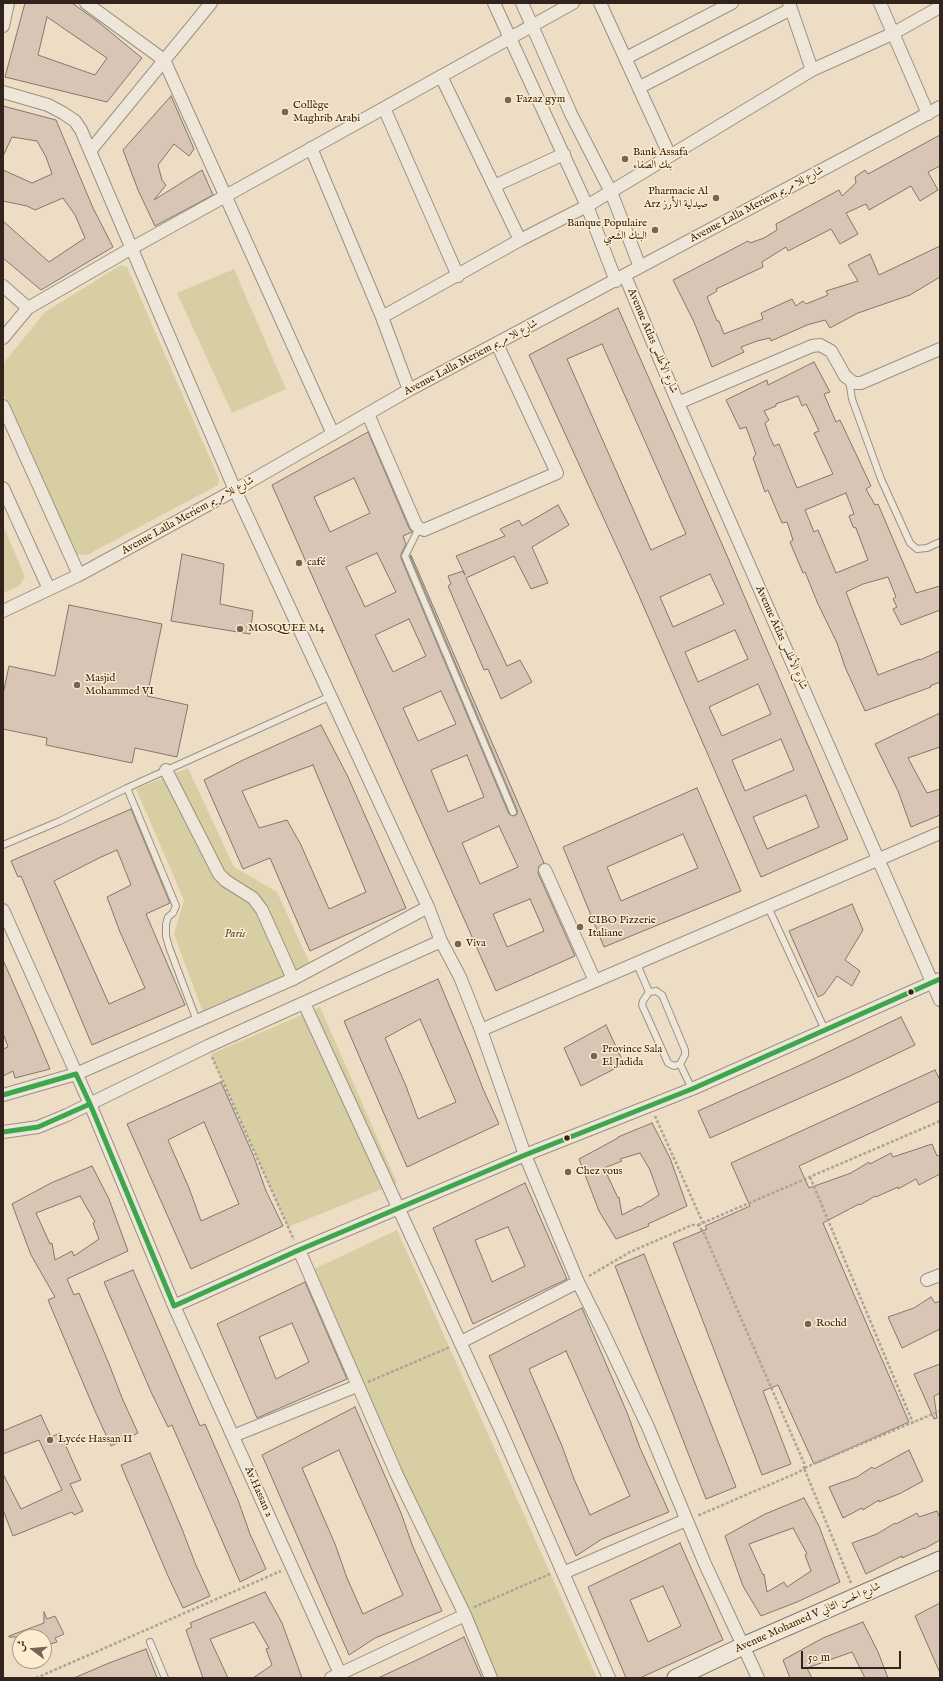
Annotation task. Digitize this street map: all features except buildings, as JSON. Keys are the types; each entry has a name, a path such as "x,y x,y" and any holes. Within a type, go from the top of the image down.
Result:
{"street":[{"path":"3,26 8,3"},
{"path":"86,3 164,60 333,434"},
{"path":"90,151 211,3"},
{"name":"Avenue Atlas شارع الأطلس","path":"494,3 511,37 678,403 878,860 936,981 940,1000"},
{"path":"522,3 571,114 611,192 640,267"},
{"path":"3,338 28,308 132,248 573,3"},
{"path":"600,3 640,87 670,156"},
{"path":"626,58 732,3"},
{"path":"880,3 892,34 928,114"},
{"path":"640,87 790,6 812,70"},
{"path":"382,317 458,276 520,240 587,206 812,70 892,34 940,7"},
{"path":"441,76 520,240"},
{"path":"3,92 48,105 74,121 81,130 235,490 428,907 441,941 460,977 482,1030 525,1155 578,1282 648,1427 686,1520 758,1678"},
{"name":"Avenue Lalla Meriem شارع للا مريم","path":"3,611 79,575 235,490 409,390 940,107"},
{"path":"384,108 458,276"},
{"path":"311,148 382,317 409,390"},
{"path":"494,186 564,154"},
{"path":"3,286 28,308"},
{"path":"368,414 416,525 424,530 557,473 497,344"},
{"path":"678,403 812,346 820,345 831,351 845,376 854,383 861,383 940,349"},
{"path":"3,406 79,575"},
{"path":"3,488 49,589"},
{"path":"166,770 219,874 226,881 247,893 262,910 293,979"},
{"path":"482,1030 940,833"},
{"path":"545,870 596,981"},
{"path":"3,1095 76,1074 293,979 428,907"},
{"name":"Av.Hassan 2","path":"3,910 90,1104 174,1306 291,1567 338,1677"},
{"path":"3,1132 38,1127 90,1104 208,1046 441,941"},
{"path":"174,1306 299,1250 525,1155 692,1089 936,981"},
{"path":"304,1003 461,1342 610,1678"},
{"path":"299,1250 396,1475 464,1614 491,1678"},
{"path":"927,1280 940,1275"},
{"path":"461,1342 578,1282"},
{"path":"233,1436 357,1386"},
{"path":"562,1571 686,1520"},
{"name":"Avenue Mohamed V شارع الحسن الثاني","path":"676,1678 743,1646 940,1560"},
{"path":"338,1677 464,1614"}],"lane":[{"path":"849,380 852,399 881,478 910,543 917,549 927,548 940,542"},
{"path":"419,528 406,556 513,812"},
{"path":"3,845 60,821 166,770 331,696"},
{"path":"127,788 176,906 174,912 168,918 166,924 166,936 197,1021"},
{"path":"768,907 825,1030"},
{"path":"636,964 649,992"},
{"path":"649,992 642,1005 668,1063 672,1065 680,1064"},
{"path":"649,992 659,992 665,1002 685,1050 685,1055 680,1064"},
{"path":"680,1064 692,1089"},
{"path":"150,1642 165,1678"}],"path":[{"path":"208,1046 299,1250"},
{"path":"650,1105 703,1223"},
{"path":"578,1282 630,1252 692,1225 703,1223 940,1121"},
{"path":"810,1177 913,1423"},
{"path":"698,1225 704,1232 803,1457 804,1468 856,1597"},
{"path":"357,1386 461,1342"},
{"path":"686,1520 799,1472 804,1468 940,1411"},
{"path":"36,1678 291,1567"},
{"path":"464,1614 562,1571"}],"green space":[{"path":"121,265 127,267 219,479 218,485 89,554 81,555 76,554 73,550 3,392 3,364 45,312"},
{"path":"234,269 286,389 232,413 177,293"},
{"path":"3,525 25,577 19,586 3,593"},
{"name":"Paris","path":"188,768 234,867 277,892 311,966 204,1015 174,934 184,900 136,789"},
{"path":"320,1007 397,1183 288,1227 211,1054"},
{"path":"397,1230 597,1678 486,1678 312,1270"}],"transit line":[{"path":"174,1306 299,1250 525,1155 692,1089 940,979"},
{"path":"3,1095 76,1074 90,1104 174,1306"},
{"path":"3,1132 38,1127 90,1104"}],"place":[{"name":"Fazaz gym","path":"508,100"},
{"name":"Collège Maghrib Arabi","path":"285,112"},
{"name":"Bank Assafa بنك الصفاء","path":"625,159"},
{"name":"Pharmacie Al Arz صيدلية الأرز","path":"716,198"},
{"name":"Banque Populaire البنك الشعبي","path":"655,230"},
{"name":"café","path":"299,563"},
{"name":"MOSQUEE M4","path":"240,629"},
{"name":"Masjid Mohammed VI","path":"77,685"},
{"name":"CIBO Pizzerie Italiane","path":"580,927"},
{"name":"Viva","path":"458,944"},
{"name":"Province Sala El Jadida","path":"594,1056"},
{"name":"Chez vous","path":"568,1172"},
{"name":"Rochd","path":"808,1324"},
{"name":"Lycée Hassan II","path":"50,1440"}]}
